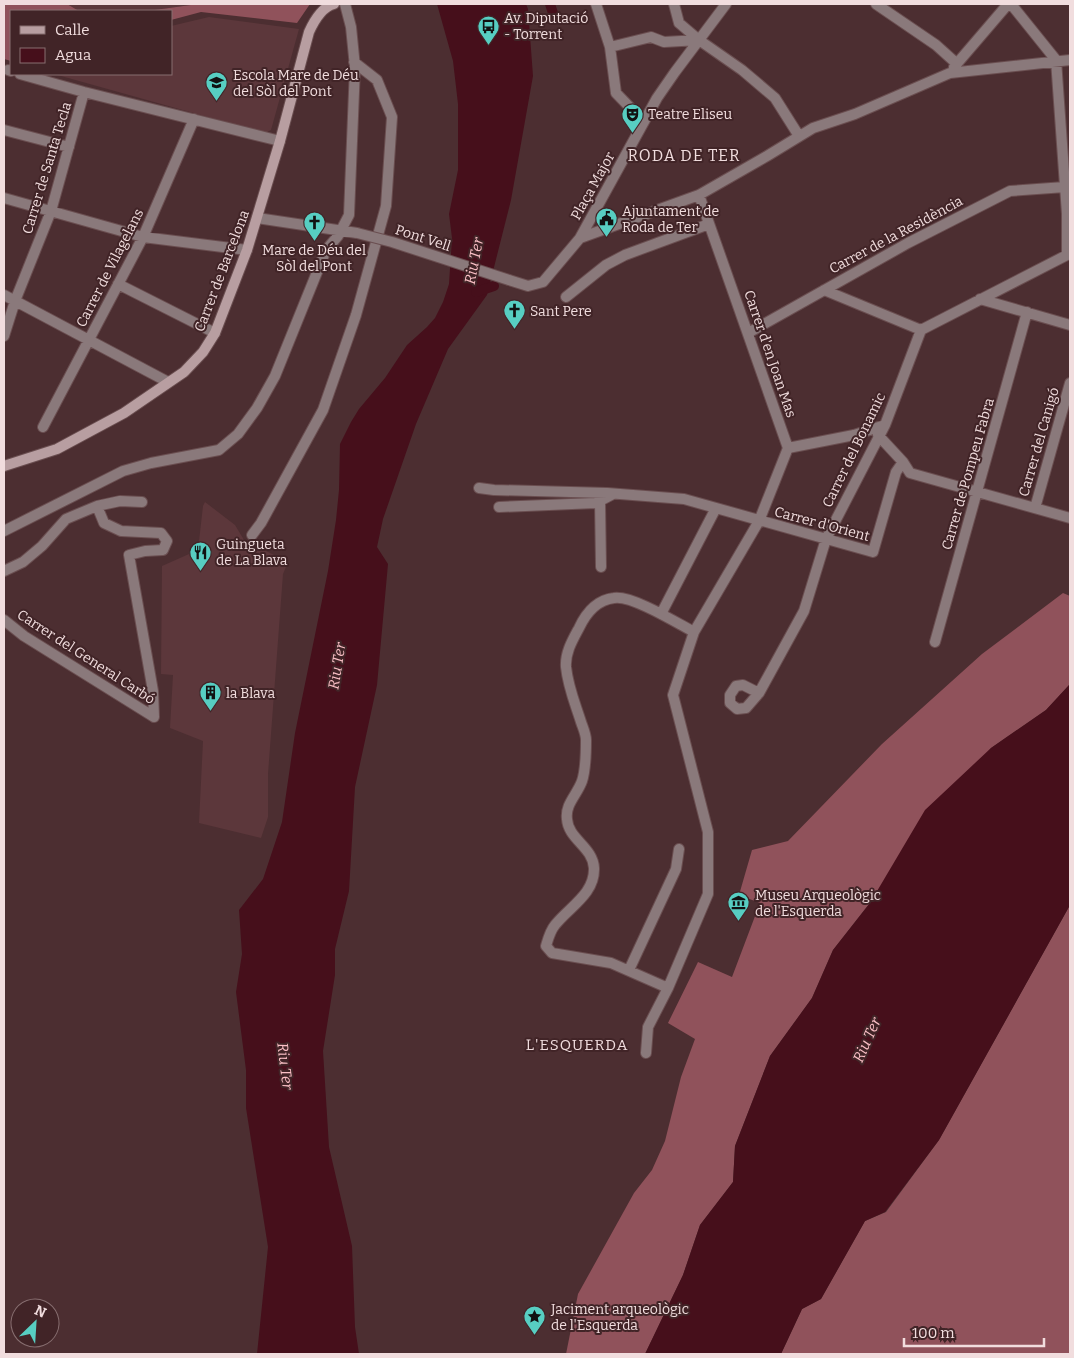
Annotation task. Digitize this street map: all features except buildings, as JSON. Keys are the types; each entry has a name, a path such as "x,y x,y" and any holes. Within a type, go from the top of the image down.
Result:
{"street":[{"name":"Carrer de Barcelona","path":"4,466 57,449 124,413 184,372 203,352 215,333 247,250 280,141 309,32 314,20 330,4 334,4"},
{"path":"4,531 123,470 219,450 238,434 257,408 275,376 326,250 342,230 349,215 354,62 351,27 345,4"},
{"path":"596,4 610,47 616,93 644,122"},
{"path":"674,4 680,23 699,40 742,70 775,98 800,136"},
{"name":"Plaça Major","path":"580,238 661,92 726,4"},
{"path":"876,4 936,45 956,63"},
{"path":"824,290 921,330 1068,255 1069,216 1066,187 1066,144 1056,60 1010,4 956,63 950,74"},
{"path":"610,47 651,37 664,42 699,40"},
{"name":"Plaça Major","path":"580,238 699,195 813,128 855,114 950,74 1056,60 1070,60"},
{"path":"252,535 266,515 323,410 356,315 386,206 392,117 377,80 354,62"},
{"path":"24,75 280,141"},
{"name":"Carrer de Santa Tecla","path":"4,336 51,211 84,92"},
{"name":"Carrer de Vilagelans","path":"43,427 143,237 194,119"},
{"path":"4,130 69,147"},
{"name":"Carrer de la Residència","path":"748,333 908,243 1010,191 1066,187"},
{"name":"Carrer d'en Joan Mas","path":"699,195 788,448"},
{"path":"4,198 143,237 247,250"},
{"name":"Pont Vell","path":"257,218 357,233 392,242 528,286 543,282 580,238"},
{"path":"566,297 606,265 625,255 709,224"},
{"path":"118,284 215,333"},
{"path":"4,295 168,382"},
{"path":"980,299 1070,325"},
{"name":"Carrer de Pompeu Fabra","path":"935,642 1027,312"},
{"name":"Carrer del Bonamic","path":"759,693 804,611 826,539 884,425 921,330"},
{"name":"Carrer del Canigó","path":"1035,508 1070,383"},
{"path":"646,1053 648,1027 668,988 708,894 708,832 673,695 694,632 759,521 788,448 854,434 884,425"},
{"path":"878,435 910,472 1070,518"},
{"name":"Carrer d'Orient","path":"479,488 684,499 873,552 896,472 903,462"},
{"path":"499,507 596,503 614,494"},
{"path":"4,571 23,562 42,546 66,519 97,506 120,501 142,502"},
{"path":"600,501 600,567"},
{"name":"Carrer del General Carbó","path":"4,620 24,636 154,717 153,691 129,555 145,551 163,550 167,541 161,532 121,530 104,523 97,506"},
{"path":"661,614 716,508"},
{"path":"668,988 611,963 552,953 546,946 554,926 588,891 593,878 594,866 590,854 571,831 567,820 568,808 581,782 586,756 586,737 569,688 566,665 568,650 586,613 600,603 615,597 631,601 661,614 694,632"},
{"path":"628,970 676,869 679,849"}],"shaded area":[{"path":"4,4 67,4 77,10 10,10 10,61 4,59"},
{"path":"67,4 198,4 154,10 77,10"},
{"path":"198,4 310,4 297,23 201,12 172,20 172,10 154,10"},
{"name":"Escola Mare de Déu del Sòl del Pont","path":"209,17 299,29 271,130 265,133 58,75 172,75 172,26"},
{"path":"205,502 235,525 244,540 288,562 283,574 268,774 268,817 261,838 199,823 203,741 170,728 173,675 161,674 162,566 198,550"},
{"path":"1063,593 1070,596 1070,684 1046,710 991,748 833,950 812,998 770,1056 735,1146 733,1182 700,1225 683,1275 645,1354 566,1354 578,1294 634,1193 652,1170 665,1141 681,1077 695,1039 668,1023 698,962 732,977 760,903 739,895 752,850 788,841 882,744 982,654"},
{"path":"1070,905 1070,1354 781,1354 802,1309 821,1299 865,1221 886,1212 939,1140"}],"water":[{"name":"Riu Ter","path":"437,4 526,4 528,9 533,76 511,200 487,295 448,349 416,424 383,519 377,547 388,564 377,685 355,787 349,891 335,949 335,975 323,1051 329,1147 352,1246 355,1327 359,1354 257,1354 268,1247 246,1108 246,1070 236,992 242,954 239,910 263,879 282,822 295,733 328,571 336,520 340,444 359,409 385,378 407,345 435,318 449,284 452,238 449,214 458,170 458,104 453,61"},
{"name":"Riu Ter","path":"1070,684 1070,905 939,1140 885,1212 865,1221 821,1299 802,1309 781,1354 645,1354 683,1275 700,1225 733,1182 735,1146 770,1056 812,998 833,950 870,903 925,810 991,748 1046,710"}],"waterway":[{"path":"550,4 553,13"},
{"name":"Riu Ter","path":"476,292 494,286"}],"place":[{"name":"Av. Diputació - Torrent","path":"488,45"},
{"name":"Escola Mare de Déu del Sòl del Pont","path":"217,102"},
{"name":"Teatre Eliseu","path":"632,133"},
{"name":"Ajuntament de Roda de Ter","path":"606,238"},
{"name":"Mare de Déu del Sòl del Pont","path":"314,241"},
{"name":"Sant Pere","path":"514,330"},
{"name":"Guingueta de La Blava","path":"200,571"},
{"name":"la Blava","path":"210,712"},
{"name":"Museu Arqueològic de l'Esquerda","path":"739,922"},
{"name":"Jaciment arqueològic de l'Esquerda","path":"535,1336"}],"district":[{"name":"RODA DE TER","path":"684,155"},
{"name":"L'ESQUERDA","path":"577,1045"}]}
